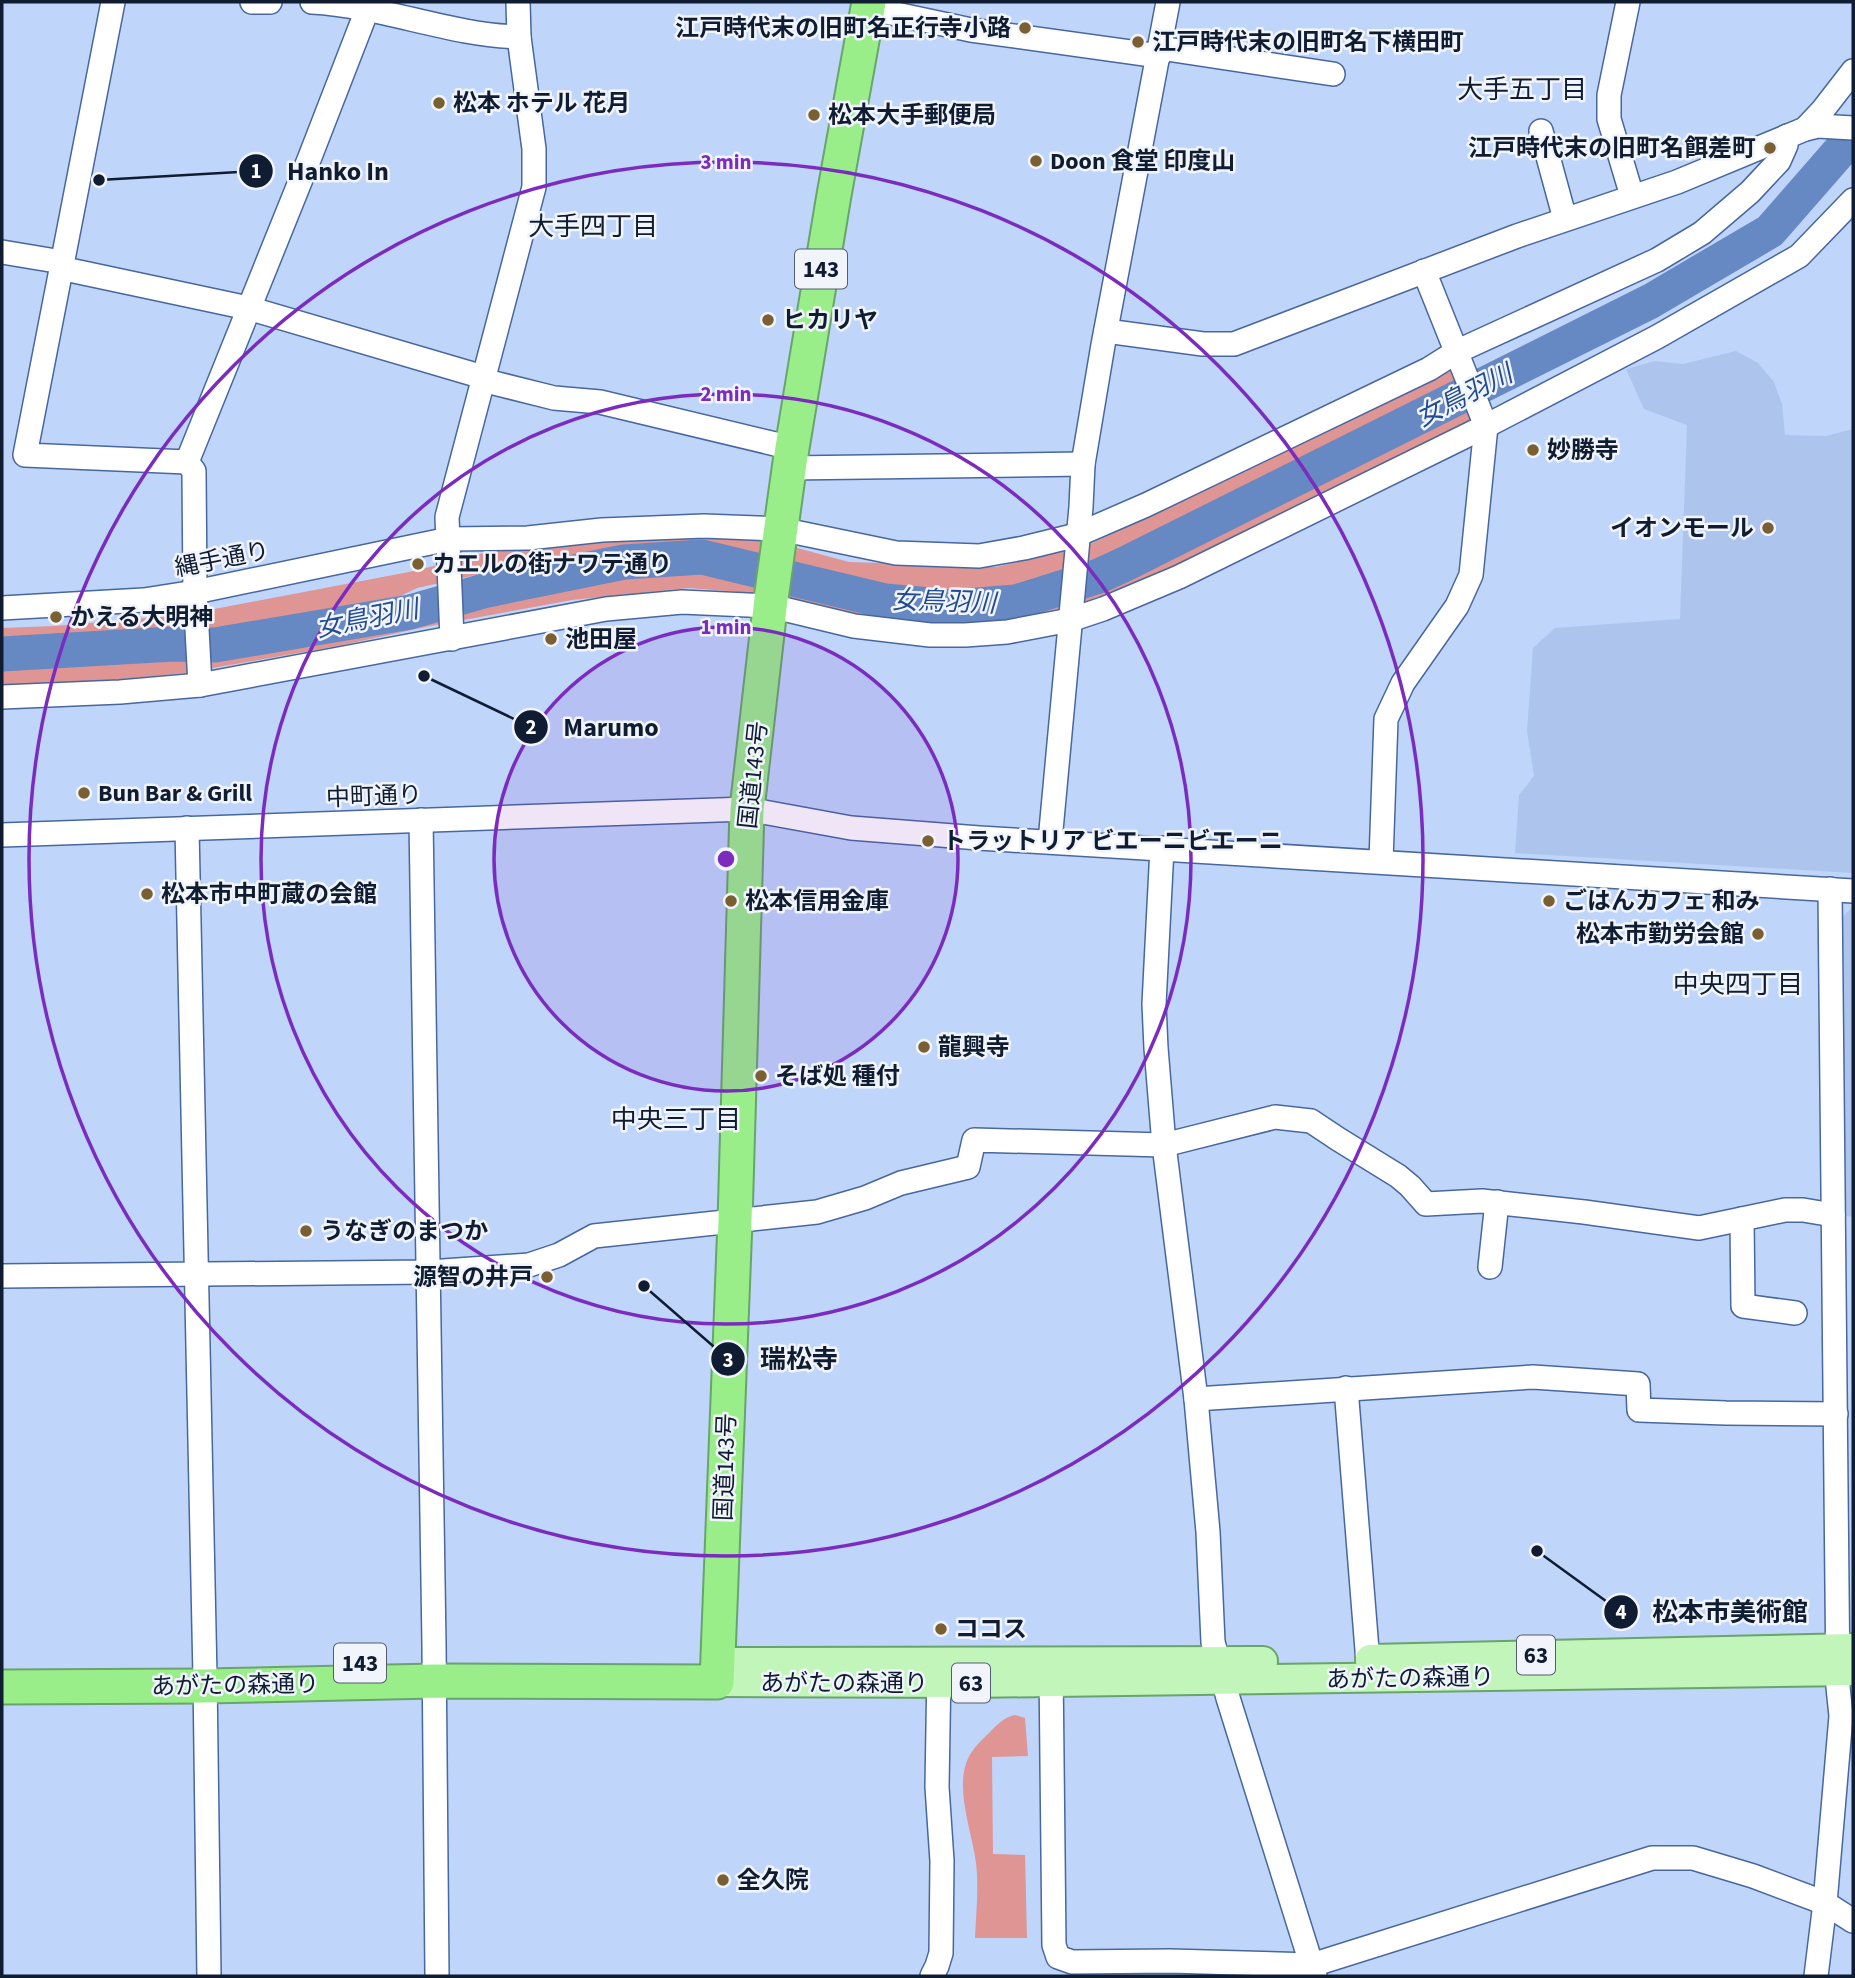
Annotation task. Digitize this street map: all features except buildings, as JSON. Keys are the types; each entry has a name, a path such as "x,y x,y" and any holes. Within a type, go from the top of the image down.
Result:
{"highway":[{"name":"国道143号","path":"718,1672 747,809 790,458 868,5"},
{"name":"あがたの森通り","path":"2,1667 205,1675"},
{"name":"あがたの森通り","path":"2,1687 205,1675 718,1672"}],"main road":[{"name":"あがたの森通り","path":"718,1672 1221,1671 1846,1660"}],"street":[{"path":"113,2 25,455 187,462 194,471 195,599 200,680"},
{"path":"252,2 270,2"},
{"path":"312,2 367,10 479,34 519,37"},
{"path":"452,632 447,517 534,187 534,149 519,37 518,2"},
{"path":"1050,841 1083,464 1168,2"},
{"path":"1628,2 1609,95 1609,119 1632,197"},
{"path":"868,5 971,30 1333,74"},
{"path":"187,462 367,10"},
{"path":"1804,130 1853,71"},
{"path":"1106,331 1203,344 1234,344 1565,219 1677,182 1804,130 1853,128"},
{"name":"縄手通り","path":"2,608 195,599 449,549 602,530 704,526 779,533 885,551 946,556 979,556 1077,539 1657,260 1702,233 1750,192 1779,161 1786,145 1804,130"},
{"path":"1541,131 1565,219"},
{"path":"2,696 120,692 200,680 452,632 496,628 606,609 682,602 771,603 854,626 930,635 1007,632 1103,609 1178,577 1657,337 1799,256 1853,200"},
{"path":"2,252 248,308 554,398 600,402 790,458 1083,464"},
{"path":"1381,862 1386,719 1403,683 1457,606 1471,575 1484,422 1424,271"},
{"name":"中町通り","path":"2,835 747,809 851,828 1853,891"},
{"path":"421,820 437,1976"},
{"path":"187,828 209,1976"},
{"path":"1162,848 1154,1004 1164,1145 1196,1399 1209,1544 1213,1642 1314,1971"},
{"path":"1816,1976 1846,1660 1836,1414 1829,890"},
{"path":"2,1276 429,1272 529,1265 559,1255 594,1236 817,1212 901,1184 968,1167 974,1140 1164,1145 1275,1117 1311,1121 1398,1176 1426,1204 1482,1200 1687,1228 1699,1228 1785,1210 1833,1215"},
{"path":"1490,1267 1497,1202"},
{"path":"1742,1219 1743,1306 1795,1313"},
{"path":"1196,1399 1533,1377 1638,1384 1639,1410 1836,1414"},
{"path":"1346,1388 1369,1669"},
{"path":"1051,1671 1054,1945 1058,1957 1093,1969 1170,1961 1314,1971 1652,1858 1693,1858 1753,1876 1825,1903 1853,1921"},
{"path":"932,1976 941,1954 942,1861 937,1787 939,1672"}],"shaded area":[{"name":"イオンモール","path":"1736,351 1758,363 1774,382 1782,404 1785,435 1826,436 1853,429 1853,873 1515,853 1519,795 1534,776 1527,731 1533,648 1555,628 1680,619 1687,425 1644,409 1626,369 1655,361 1683,364"},
{"path":"1454,369 1467,390 1066,584 1000,598 943,601 886,595 806,572 769,557 673,546 485,573 417,588 382,605 320,621 207,633 182,630 2,643 2,628 183,615 414,571 503,548 589,537 753,536 849,562 996,567 1084,547"},
{"path":"1470,399 1478,418 1175,566 1078,605 992,622 932,624 854,616 751,593 689,588 572,600 184,673 2,687 2,659 173,647 212,649 422,615 486,595 624,568 700,565 752,582 782,585 882,607 951,612 1018,607 1055,596 1140,560"},
{"path":"1853,907 1853,1217 1842,1215 1838,921"},
{"path":"1015,1715 1025,1718 1028,1756 992,1757 993,1854 1025,1855 1027,1938 975,1938 977,1872 965,1807 963,1778 975,1747 1001,1722"}],"waterway":[{"name":"女鳥羽川","path":"2,654 173,644 215,645 410,612 487,590 624,562 702,557 885,601 952,607 1016,602 1099,576 1125,564 1651,301 1770,231 1853,136"}],"place":[{"name":"江戸時代末の旧町名正行寺小路","path":"1025,28"},
{"name":"江戸時代末の旧町名下横田町","path":"1138,42"},
{"name":"松本 ホテル 花月","path":"439,103"},
{"name":"松本大手郵便局","path":"814,115"},
{"name":"江戸時代末の旧町名餌差町","path":"1770,148"},
{"name":"Doon 食堂 印度山","path":"1036,161"},
{"name":"Hanko In","path":"99,180"},
{"name":"ヒカリヤ","path":"768,320"},
{"name":"妙勝寺","path":"1533,450"},
{"name":"イオンモール","path":"1768,528"},
{"name":"カエルの街ナワテ通り","path":"418,564"},
{"name":"かえる大明神","path":"56,617"},
{"name":"池田屋","path":"551,639"},
{"name":"Marumo","path":"424,676"},
{"name":"Bun Bar & Grill","path":"84,793"},
{"name":"トラットリア ビエーニビエーニ","path":"928,841"},
{"name":"松本市中町蔵の会館","path":"147,894"},
{"name":"松本信用金庫","path":"731,901"},
{"name":"ごはんカフェ 和み","path":"1549,901"},
{"name":"松本市勤労会館","path":"1758,934"},
{"name":"龍興寺","path":"924,1047"},
{"name":"そば処 種付","path":"761,1076"},
{"name":"うなぎのまつか","path":"306,1231"},
{"name":"源智の井戸","path":"547,1277"},
{"name":"瑞松寺","path":"644,1286"},
{"name":"松本市美術館","path":"1537,1551"},
{"name":"ココス","path":"941,1629"},
{"name":"全久院","path":"723,1880"}],"district":[{"name":"大手五丁目","path":"1522,89"},
{"name":"大手四丁目","path":"593,226"},
{"name":"中央四丁目","path":"1738,984"},
{"name":"中央三丁目","path":"676,1119"}]}
